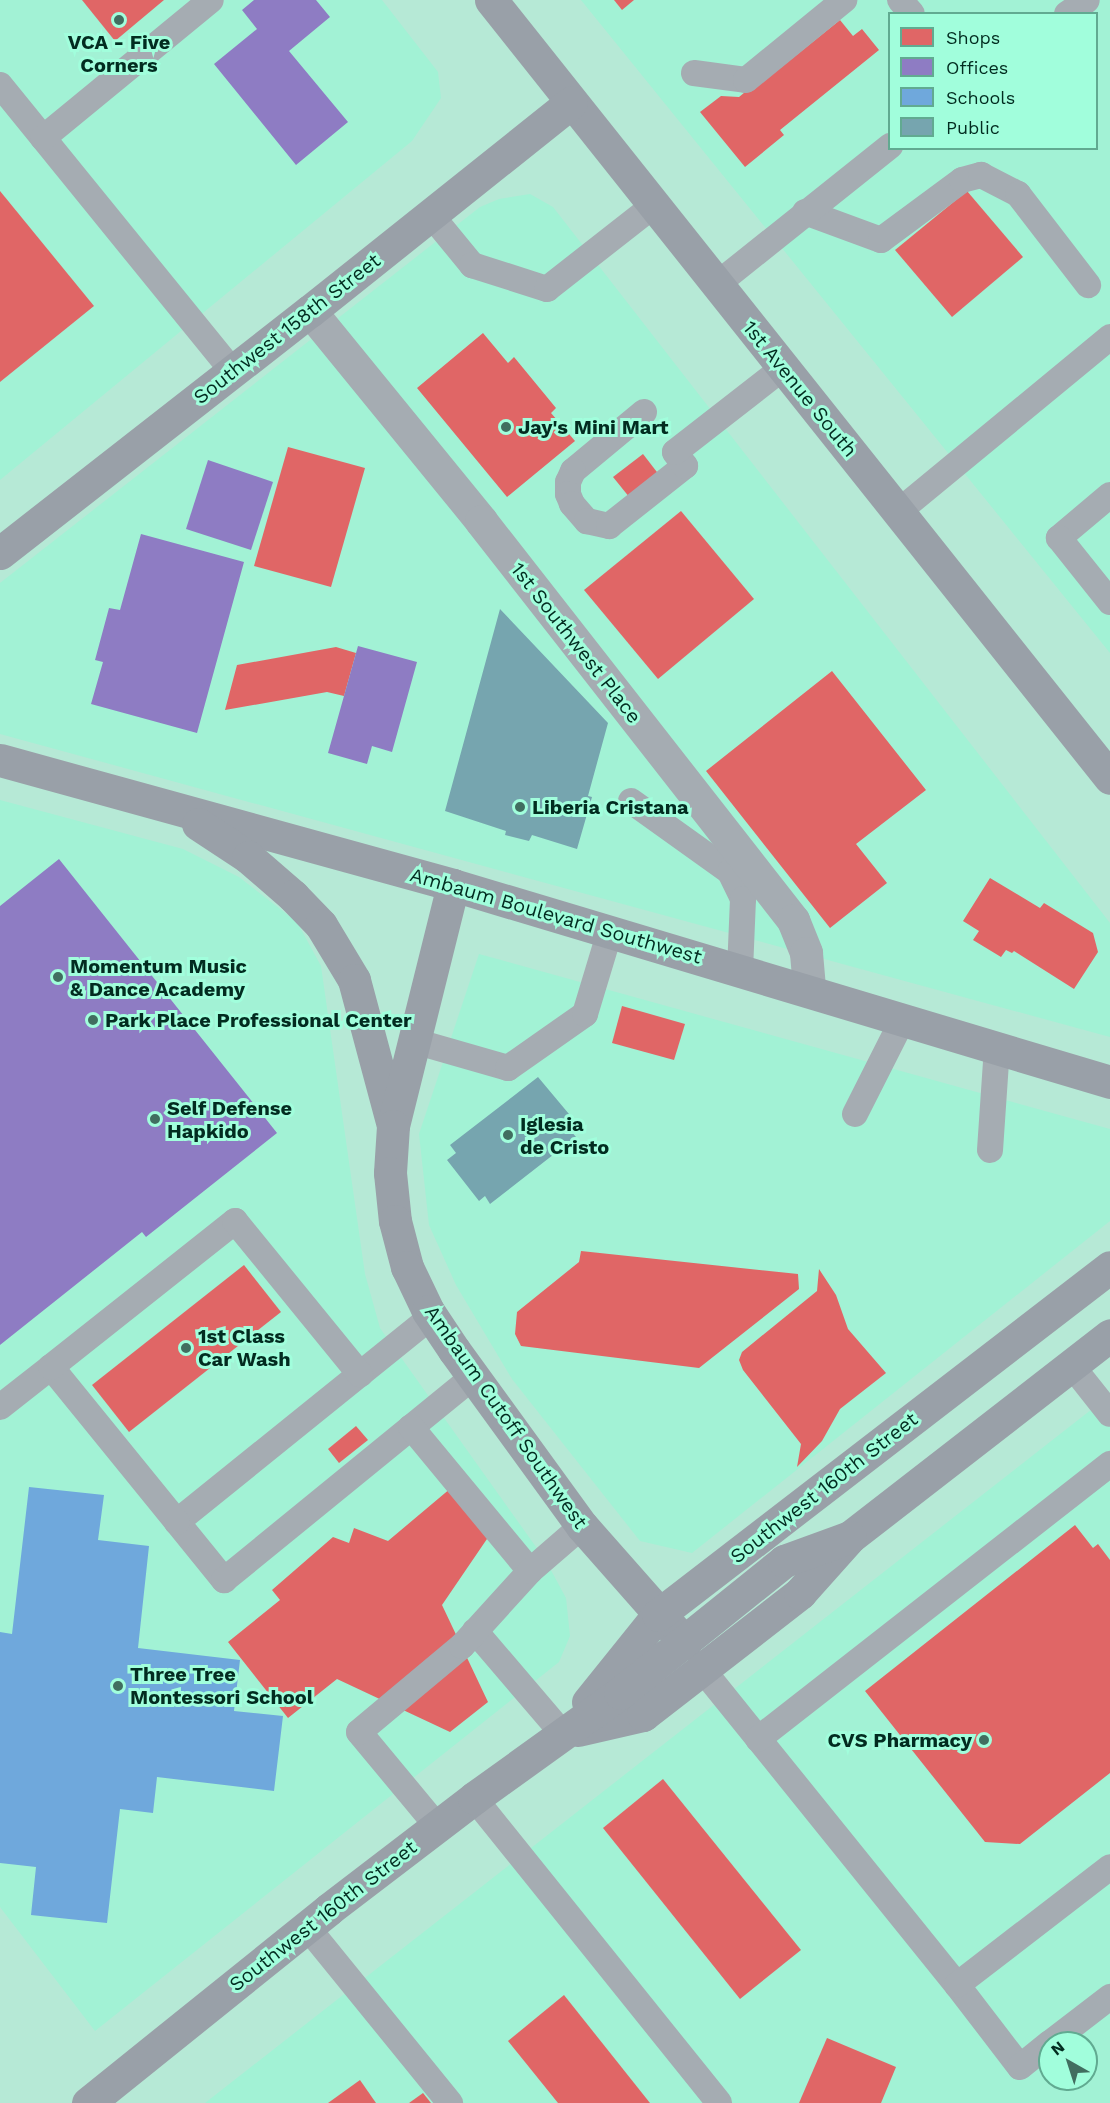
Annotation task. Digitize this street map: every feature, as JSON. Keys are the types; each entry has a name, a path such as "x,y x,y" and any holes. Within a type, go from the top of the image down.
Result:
{"street":[{"name":"1st Avenue South","path":"491,0 1110,778"},
{"name":"Southwest 158th Street","path":"0,553 233,372 571,103"},
{"name":"1st Southwest Place","path":"310,311 481,521 794,920 806,953 809,991"},
{"name":"Ambaum Boulevard Southwest","path":"0,760 453,885 1110,1082"},
{"name":"Ambaum Cutoff Southwest","path":"171,807 248,857 293,896 321,926 354,980 393,1126"},
{"name":"Ambaum Cutoff Southwest","path":"453,885 393,1126 390,1173 395,1221 408,1267 432,1316 473,1377 582,1526 693,1656"},
{"name":"Southwest 160th Street","path":"88,2103 308,1926 562,1733 658,1615 1110,1267"},
{"name":"Southwest 160th Street","path":"562,1733 643,1715 693,1656 800,1593 850,1537 1110,1335"}],"lane":[{"path":"43,138 211,0"},
{"path":"694,73 746,80 844,0"},
{"path":"900,0 910,12"},
{"path":"1070,12 1087,0"},
{"path":"0,85 233,372"},
{"path":"716,285 888,148"},
{"path":"805,212 881,240 962,180 981,175 1018,194 1088,285"},
{"path":"431,215 472,265 547,289 653,206"},
{"path":"898,512 1110,337"},
{"path":"644,412 573,471 568,482 568,494 578,514 598,525 609,526 685,466 675,452 783,368"},
{"path":"1110,495 1059,538 1110,602"},
{"path":"631,801 730,872 743,899 740,970"},
{"path":"414,1041 508,1068 585,1014 610,931"},
{"path":"855,1114 903,1019"},
{"path":"990,1150 997,1048"},
{"path":"0,1407 235,1221 360,1374"},
{"path":"177,1522 432,1316"},
{"path":"1072,1365 1110,1414"},
{"path":"51,1367 224,1580 473,1377"},
{"path":"411,1427 530,1570"},
{"path":"758,1739 1108,1469"},
{"path":"437,1826 359,1732 462,1646 530,1570 582,1526"},
{"path":"475,1630 562,1733"},
{"path":"693,1656 1020,2067 1038,2053"},
{"path":"474,1798 719,2103"},
{"path":"957,1985 1110,1867"},
{"path":"308,1926 450,2103"},
{"path":"1065,2031 1110,1996"}],"shaded area":[{"path":"0,0 382,0 438,72 441,98 412,141 0,480"},
{"path":"581,0 1110,0 1110,653"},
{"path":"530,194 553,207 1110,923 1110,1037 0,734 0,583 480,207 499,199"},
{"path":"0,800 183,849 239,877 297,922 321,966 365,1274 380,1328 546,1561 566,1598 570,1636 559,1662 95,2031 0,1907"},
{"path":"479,954 1110,1129 1110,1221 692,1553 640,1541 512,1379 456,1285 429,1225 419,1134"},
{"path":"1110,1395 1110,2103 205,2103"}],"building: Shops":[{"name":"VCA - Five Corners","path":"82,0 164,0 115,41"},
{"path":"614,0 634,0 622,10"},
{"path":"840,20 853,36 862,29 879,50 780,130 784,135 745,167 700,112 721,96 739,97 777,66 779,69"},
{"path":"0,191 94,306 0,382"},
{"path":"967,191 1023,257 952,317 895,250"},
{"name":"Jay's Mini Mart","path":"483,333 508,363 514,357 556,408 551,413 575,441 507,497 417,388"},
{"path":"288,447 365,468 331,587 254,566"},
{"path":"643,454 660,476 630,498 613,477"},
{"path":"681,511 754,599 658,679 584,590"},
{"path":"336,647 356,653 344,696 327,692 225,710 237,665"},
{"path":"832,671 926,790 856,844 887,883 830,928 706,771"},
{"path":"990,878 1040,908 1044,903 1093,933 1098,952 1074,989 1014,951 1012,953 1006,950 1001,957 973,940 979,931 963,921"},
{"path":"622,1006 685,1024 674,1060 612,1043"},
{"path":"581,1251 798,1274 799,1289 699,1368 521,1346 515,1334 517,1312 579,1262"},
{"name":"1st Class Car Wash","path":"244,1265 281,1312 129,1432 92,1385"},
{"path":"819,1269 836,1295 848,1329 886,1373 840,1409 822,1441 797,1467 801,1444 743,1370 739,1360 742,1352 817,1291"},
{"path":"356,1426 368,1440 339,1463 328,1449"},
{"path":"451,1488 489,1536 442,1605 488,1702 450,1732 337,1679 288,1718 228,1642 280,1600 272,1590 333,1537 349,1543 354,1528 388,1541"},
{"name":"CVS Pharmacy","path":"1075,1525 1093,1548 1098,1544 1110,1560 1110,1773 1020,1844 985,1842 865,1691"},
{"path":"663,1779 801,1950 740,1999 603,1828"},
{"path":"564,1995 650,2103 558,2103 508,2041"},
{"path":"827,2038 896,2067 881,2103 799,2103"},
{"path":"360,2080 376,2103 328,2103"},
{"path":"423,2093 431,2103 409,2103"}],"building: Offices":[{"path":"254,0 316,0 330,17 289,51 348,122 296,165 214,64 257,29 242,10"},
{"path":"208,460 273,482 251,550 186,529"},
{"path":"141,534 244,562 197,733 91,704 103,662 95,660 109,608 120,610"},
{"path":"358,646 417,662 392,752 372,746 367,764 328,753"},
{"name":"Park Place Professional Center","path":"59,859 277,1133 146,1237 142,1232 0,1345 0,906"}],"building: Schools":[{"name":"Three Tree Montessori School","path":"29,1487 104,1495 98,1540 149,1546 138,1648 240,1660 234,1711 283,1716 274,1791 157,1777 153,1813 120,1809 107,1923 31,1915 36,1867 0,1863 0,1632 12,1634"}],"building: Public":[{"path":"500,609 608,723 588,796 592,797 577,849 532,835 529,841 505,835 506,831 445,811"},
{"path":"538,1077 579,1126 571,1131 576,1137 490,1204 485,1196 479,1201 447,1160 456,1153 450,1145"}],"place":[{"name":"VCA - Five Corners","path":"119,20"},
{"name":"Jay's Mini Mart","path":"506,427"},
{"name":"Liberia Cristana","path":"520,807"},
{"name":"Momentum Music & Dance Academy","path":"58,977"},
{"name":"Park Place Professional Center","path":"93,1020"},
{"name":"Self Defense Hapkido","path":"155,1119"},
{"name":"Iglesia de Cristo","path":"508,1135"},
{"name":"1st Class Car Wash","path":"186,1348"},
{"name":"Three Tree Montessori School","path":"118,1686"},
{"name":"CVS Pharmacy","path":"984,1740"}]}
